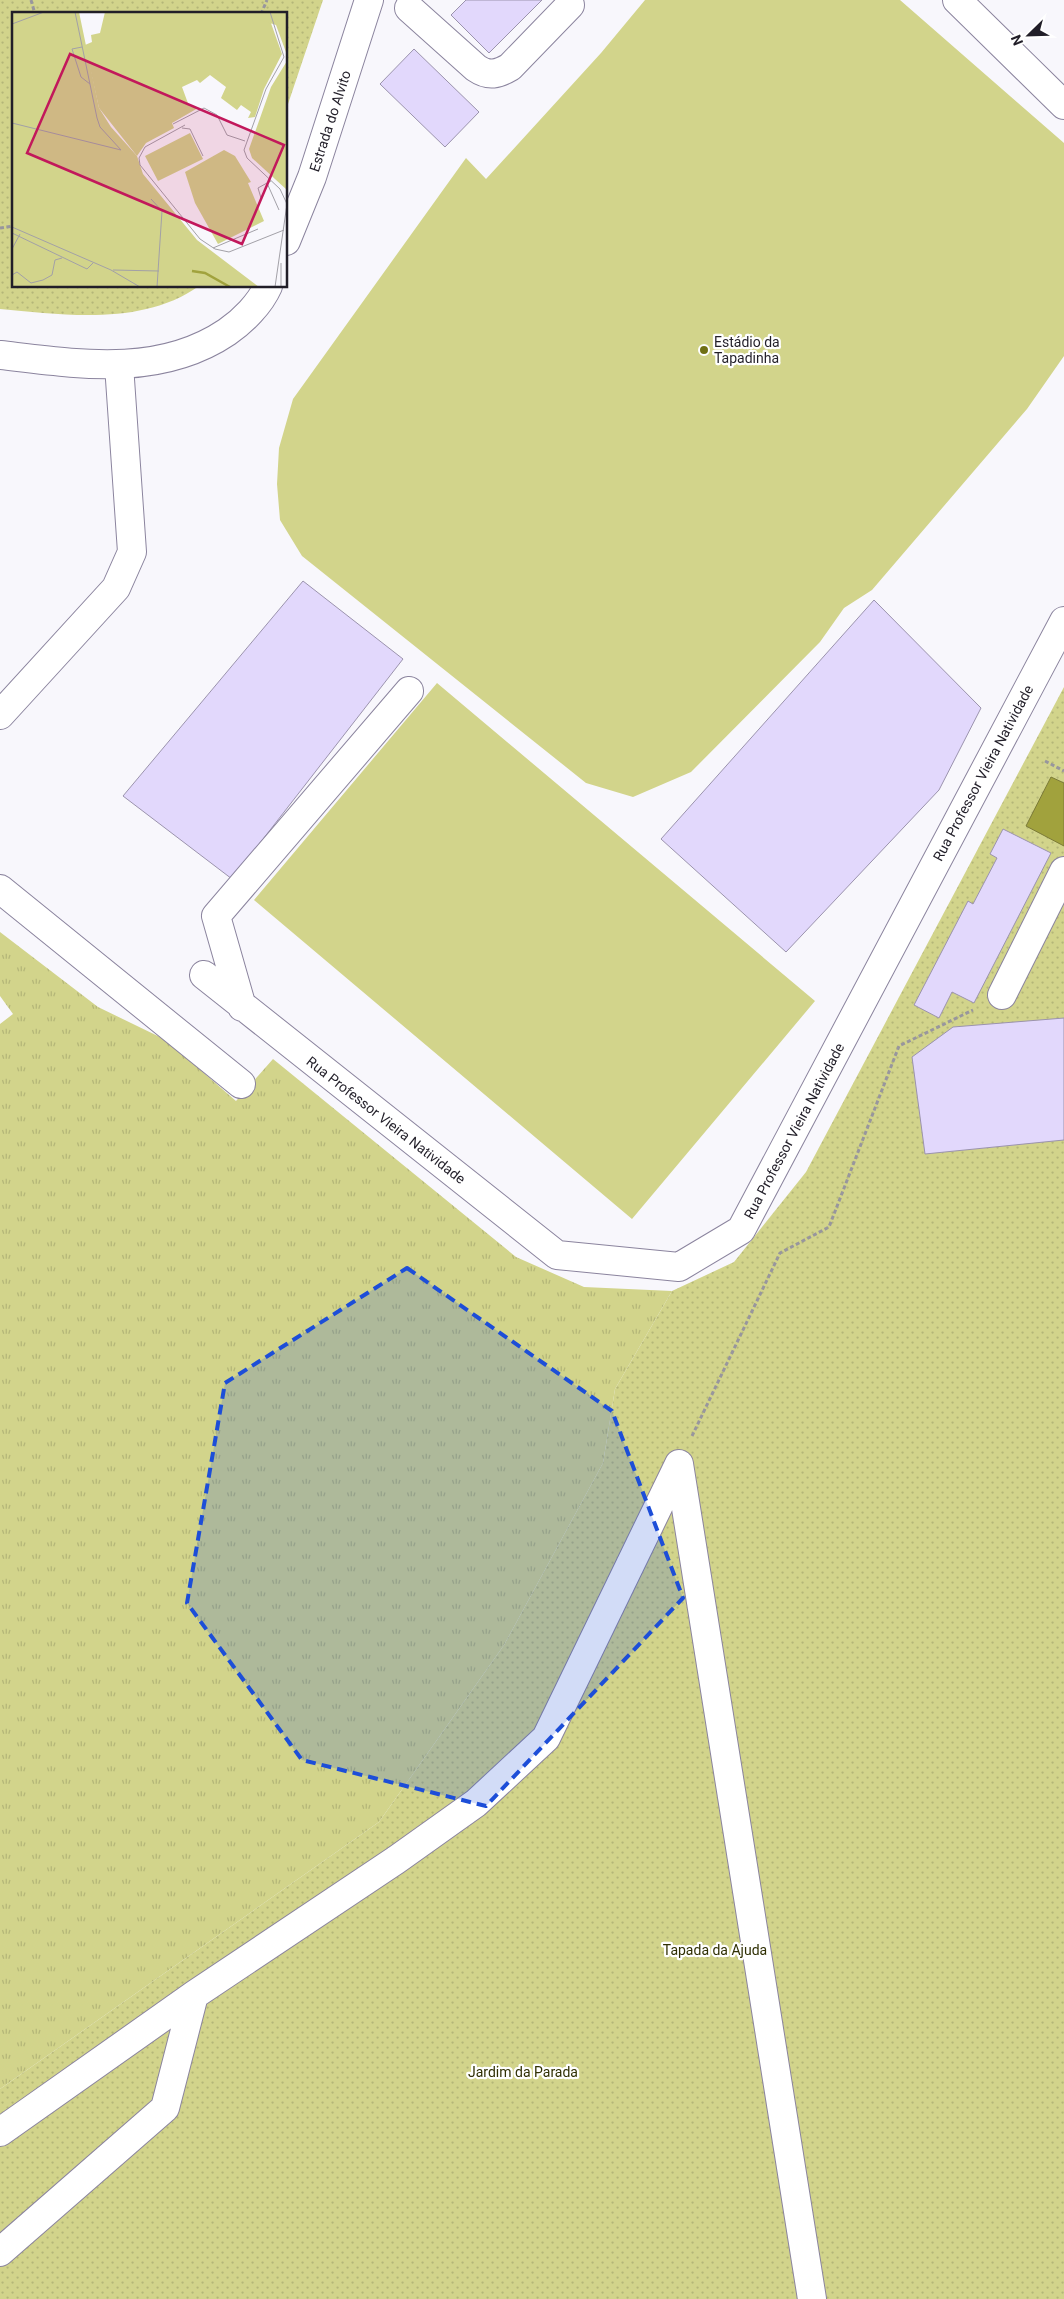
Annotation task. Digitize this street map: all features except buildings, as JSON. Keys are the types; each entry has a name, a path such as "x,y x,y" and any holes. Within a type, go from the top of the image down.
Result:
{"street":[{"name":"Estrada do Alvito","path":"288,236 312,178 369,0"},
{"path":"957,0 1064,104"},
{"path":"408,3 476,68 491,74 500,73 510,67 570,5"},
{"path":"0,355 86,365 119,365 167,359 200,348 239,324 254,307 267,288"},
{"path":"0,716 116,588 132,552 119,365"},
{"name":"Rua Professor Vieira Natividade","path":"204,975 557,1255 679,1267 741,1230 1064,621"},
{"path":"242,1007 216,916 409,691"},
{"path":"1002,995 1064,871"},
{"path":"0,889 241,1084"},
{"path":"0,2132 194,1995 396,1860 476,1803 546,1738 679,1464"},
{"path":"679,1464 812,2299"},
{"path":"0,2252 165,2108 194,1995"}],"path":[{"path":"31,0 35,12"},
{"path":"262,12 267,0"},
{"path":"1046,761 1064,771"},
{"path":"679,1464 780,1253 829,1227 899,1046 1002,995"}],"highlighted area":[{"path":"407,1268 612,1411 683,1598 486,1806 302,1760 187,1603 225,1383"}],"green space":[{"path":"0,0 323,0 288,104 288,12 12,12 12,288 196,288 177,299 153,307 103,315 51,314 0,309"},
{"path":"645,0 900,0 1064,143 1064,356 1027,409 872,590 844,608 820,642 691,772 633,797 586,783 302,556 280,520 277,484 279,448 293,399 466,158 486,179 601,53"},
{"path":"437,683 815,1001 632,1219 254,900"},
{"name":"Tapada da Ajuda","path":"1064,687 1064,2299 0,2299 0,2089 379,1822 504,1645 603,1463 615,1389 672,1291 734,1262 806,1172"},
{"path":"0,932 98,1007 166,1040 236,1101 273,1059 516,1257 584,1287 672,1291 615,1389 603,1463 504,1645 379,1822 0,2089 0,1024 13,1014 0,996"}],"shaded area":[{"path":"1051,777 1064,783 1064,846 1026,826"}],"place":[{"name":"Estádio da Tapadinha","path":"704,350"}],"park label":[{"name":"Jardim da Parada","path":"523,2072"}]}
